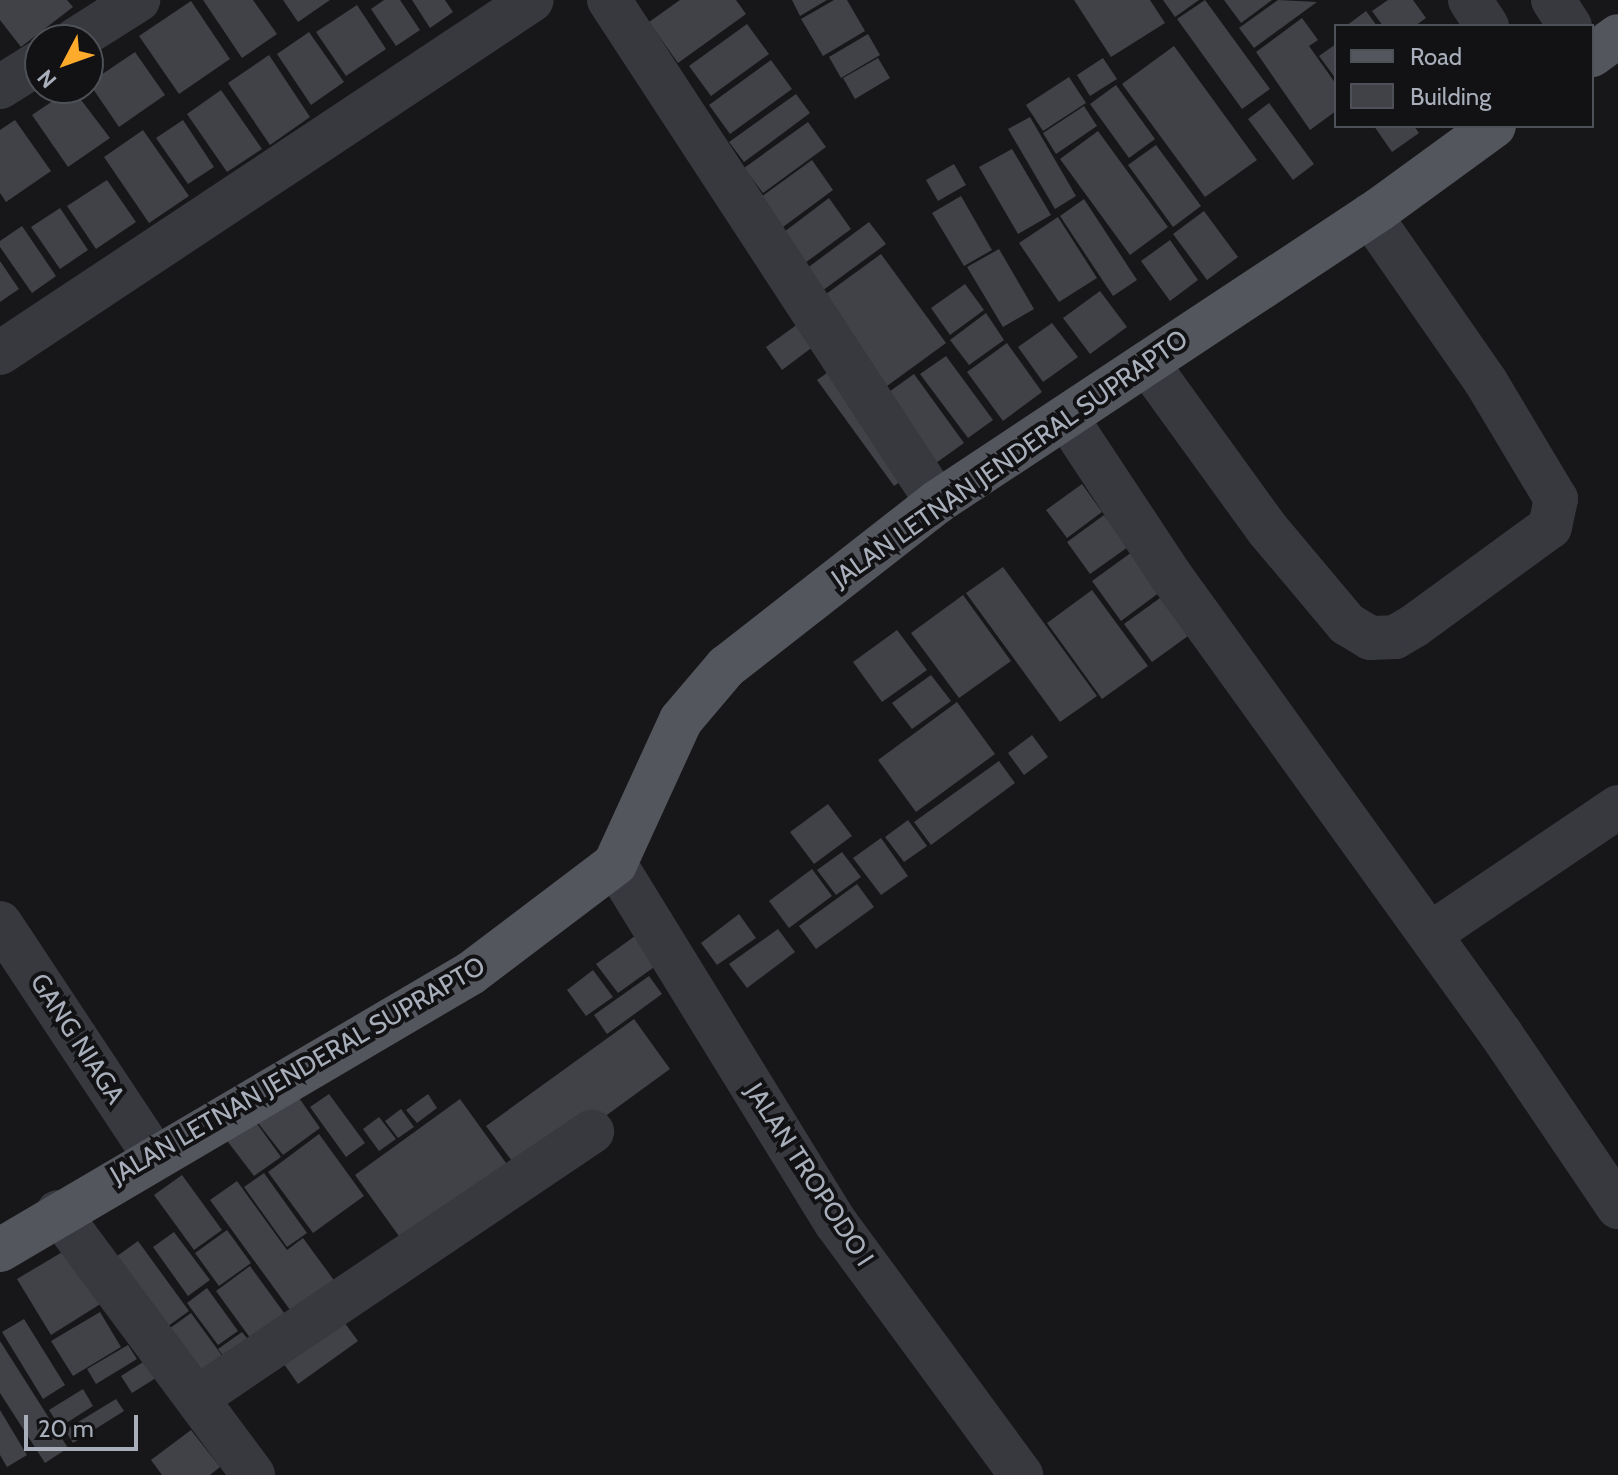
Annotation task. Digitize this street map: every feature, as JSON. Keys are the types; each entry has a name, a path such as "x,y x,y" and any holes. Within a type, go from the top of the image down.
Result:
{"main road":[{"path":"1594,54 1618,36"},
{"name":"JALAN LETNAN JENDERAL SUPRAPTO","path":"0,1250 58,1212 471,973 615,864 661,755 703,692 822,588 937,502 1370,215 1491,128"}],"street":[{"path":"0,353 532,0"},
{"path":"609,0 937,502"},
{"path":"1470,0 1486,24"},
{"path":"1553,0 1569,24"},
{"path":"98,24 132,1"},
{"path":"0,87 24,72"},
{"path":"1147,363 1268,530 1347,624 1370,638 1395,637 1414,626 1550,527 1557,515 1556,499 1486,382 1370,215"},
{"path":"1066,417 1171,576 1430,934 1618,1207"},
{"path":"1430,934 1612,824"},
{"name":"JALAN TROPODO I","path":"615,864 836,1223 1021,1475"},
{"name":"GANG NIAGA","path":"1,927 154,1156"},
{"path":"200,1396 592,1132"},
{"path":"58,1212 200,1396 253,1475"}],"building":[{"path":"0,0 67,0 73,7 51,24 24,24 24,45 21,47 0,20"},
{"path":"203,0 253,0 277,34 242,58"},
{"path":"283,0 330,0 298,22"},
{"path":"384,0 400,0 420,30 396,46 371,9"},
{"path":"412,0 445,0 453,12 430,28"},
{"path":"680,0 736,0 746,14 678,63 649,22"},
{"path":"792,0 827,0 800,16"},
{"path":"834,0 847,0 865,31 823,56 801,19"},
{"path":"1074,0 1150,0 1165,23 1111,57"},
{"path":"1163,0 1199,0 1175,17"},
{"path":"1205,0 1270,89 1242,109 1177,19"},
{"path":"1224,0 1272,0 1241,23"},
{"path":"1278,0 1317,2 1254,48 1239,28"},
{"path":"1388,0 1413,0 1426,18 1418,24 1382,24 1372,11"},
{"path":"191,1 230,59 179,94 139,36"},
{"path":"357,5 386,49 346,76 316,32"},
{"path":"1366,11 1376,24 1349,24"},
{"path":"1302,18 1318,40 1309,46 1334,81 1334,112 1310,130 1256,52"},
{"path":"747,24 769,54 711,96 689,66"},
{"path":"309,32 344,82 311,105 277,54"},
{"path":"868,34 880,55 841,78 829,57"},
{"path":"1334,45 1334,76 1319,56"},
{"path":"1174,46 1257,160 1205,197 1122,84"},
{"path":"135,52 165,95 119,127 103,104 104,73"},
{"path":"269,55 310,117 270,145 228,83"},
{"path":"878,58 890,78 855,99 843,78"},
{"path":"1103,58 1117,79 1090,96 1077,75"},
{"path":"771,60 792,89 730,134 709,105"},
{"path":"1069,77 1086,103 1043,131 1026,105"},
{"path":"1116,85 1155,139 1129,158 1090,104"},
{"path":"221,90 262,149 227,172 187,114"},
{"path":"796,94 810,113 744,162 729,142"},
{"path":"1269,103 1314,164 1293,180 1248,119"},
{"path":"48,104 84,104 110,138 68,167 32,115"},
{"path":"1084,106 1097,126 1056,154 1043,133"},
{"path":"1030,117 1076,196 1055,209 1008,129"},
{"path":"15,120 51,171 6,202 0,193 0,130"},
{"path":"183,120 214,167 188,184 156,138"},
{"path":"808,122 826,147 763,193 744,168"},
{"path":"1375,128 1415,128 1419,133 1392,152"},
{"path":"143,130 189,196 149,223 104,157"},
{"path":"1098,131 1168,227 1130,255 1060,159"},
{"path":"1156,145 1201,206 1173,227 1128,165"},
{"path":"1012,149 1051,215 1018,234 979,167"},
{"path":"812,160 833,190 783,227 761,197"},
{"path":"954,164 966,185 938,201 926,180"},
{"path":"107,180 136,222 96,249 67,206"},
{"path":"961,196 992,250 964,266 932,213"},
{"path":"829,198 851,229 801,266 780,235"},
{"path":"1084,199 1137,280 1113,296 1060,216"},
{"path":"60,208 88,250 60,269 31,227"},
{"path":"1204,211 1238,257 1207,280 1173,234"},
{"path":"1058,217 1097,278 1059,302 1019,243"},
{"path":"869,222 886,244 822,291 806,269"},
{"path":"22,226 56,276 32,293 0,247 0,241"},
{"path":"1170,240 1198,280 1170,301 1141,261"},
{"path":"999,249 1034,309 1003,327 967,267"},
{"path":"881,254 946,343 887,386 822,297"},
{"path":"0,261 19,289 0,302"},
{"path":"965,284 984,310 950,335 931,308"},
{"path":"1100,291 1127,327 1090,354 1063,318"},
{"path":"986,313 1004,340 969,365 950,340"},
{"path":"802,321 818,343 782,370 766,347"},
{"path":"1052,323 1078,357 1043,382 1018,347"},
{"path":"1007,343 1042,392 1003,421 967,372"},
{"path":"946,356 993,420 968,438 920,374"},
{"path":"834,368 911,474 894,486 817,380"},
{"path":"914,374 964,443 936,463 886,394"},
{"path":"1082,484 1102,512 1067,538 1046,510"},
{"path":"1104,515 1128,547 1090,574 1067,542"},
{"path":"1132,552 1160,592 1121,621 1092,581"},
{"path":"1003,567 1097,696 1060,722 966,593"},
{"path":"1092,590 1148,666 1102,699 1047,623"},
{"path":"963,595 1011,661 959,698 911,633"},
{"path":"1160,598 1188,636 1152,662 1124,624"},
{"path":"897,630 927,670 882,702 853,662"},
{"path":"931,675 951,701 912,729 892,703"},
{"path":"957,702 995,754 916,812 878,760"},
{"path":"1032,735 1048,757 1024,775 1008,753"},
{"path":"999,761 1015,783 931,845 914,822"},
{"path":"828,804 852,836 814,864 790,832"},
{"path":"908,820 927,846 904,862 885,837"},
{"path":"881,838 908,876 881,895 853,858"},
{"path":"842,852 861,877 836,895 817,870"},
{"path":"812,869 832,896 789,928 769,901"},
{"path":"857,884 874,907 816,949 799,926"},
{"path":"739,914 756,938 717,965 701,943"},
{"path":"778,929 795,952 747,988 729,964"},
{"path":"635,936 657,965 618,993 596,964"},
{"path":"593,970 613,997 586,1016 567,990"},
{"path":"649,976 662,994 607,1034 594,1015"},
{"path":"634,1019 670,1069 523,1176 486,1126"},
{"path":"329,1094 365,1143 346,1157 310,1107"},
{"path":"428,1094 437,1108 417,1123 406,1110"},
{"path":"297,1095 320,1128 283,1155 258,1123"},
{"path":"460,1099 514,1174 409,1250 355,1175"},
{"path":"401,1109 414,1127 398,1138 385,1121"},
{"path":"379,1117 396,1139 379,1151 363,1129"},
{"path":"253,1118 281,1157 254,1176 225,1138"},
{"path":"319,1134 364,1196 313,1233 268,1172"},
{"path":"264,1173 307,1233 287,1247 244,1187"},
{"path":"182,1175 222,1230 194,1250 154,1195"},
{"path":"237,1181 287,1250 303,1238 336,1283 293,1314 210,1200"},
{"path":"227,1230 251,1263 219,1286 195,1253"},
{"path":"174,1232 210,1280 188,1296 153,1247"},
{"path":"138,1241 189,1311 164,1329 113,1259"},
{"path":"69,1248 102,1303 51,1335 17,1279"},
{"path":"250,1266 290,1321 256,1346 216,1291"},
{"path":"207,1288 238,1331 218,1345 187,1303"},
{"path":"336,1311 358,1341 298,1384 277,1354"},
{"path":"100,1312 121,1347 73,1376 51,1341"},
{"path":"191,1313 226,1361 201,1380 166,1331"},
{"path":"24,1319 65,1385 43,1399 2,1332"},
{"path":"242,1332 254,1347 230,1364 218,1349"},
{"path":"0,1341 68,1448 45,1463 0,1393"},
{"path":"128,1345 137,1359 96,1384 87,1369"},
{"path":"148,1359 159,1376 132,1393 121,1376"},
{"path":"83,1389 93,1406 60,1427 49,1410"},
{"path":"116,1399 124,1411 73,1443 65,1430"},
{"path":"0,1410 27,1455 7,1467 0,1455"},
{"path":"191,1430 220,1467 210,1475 162,1475 151,1460"}]}
